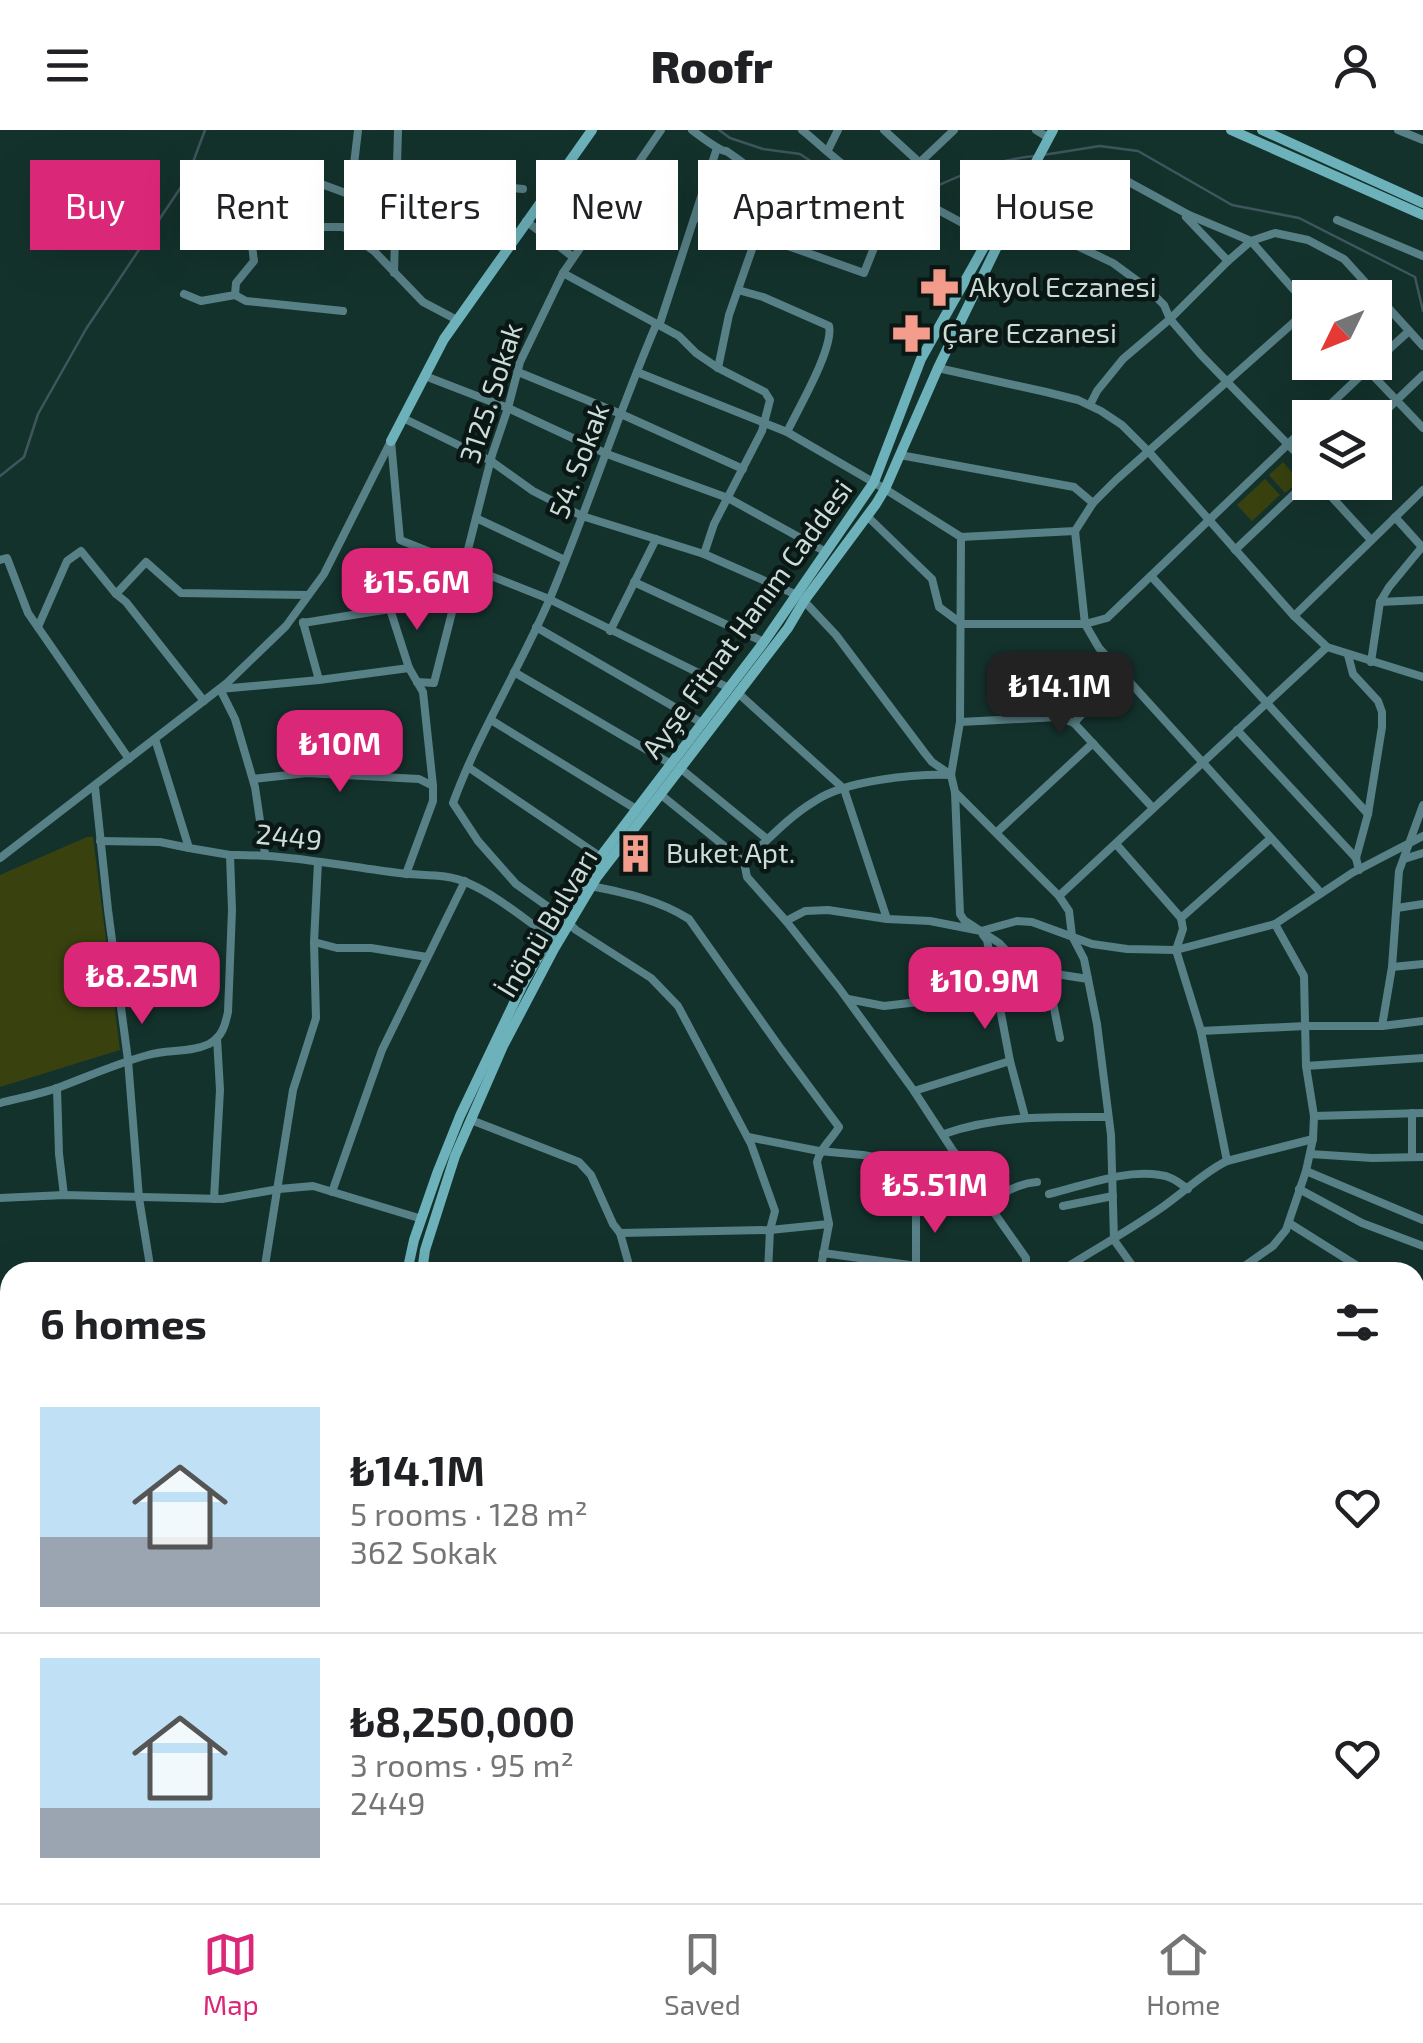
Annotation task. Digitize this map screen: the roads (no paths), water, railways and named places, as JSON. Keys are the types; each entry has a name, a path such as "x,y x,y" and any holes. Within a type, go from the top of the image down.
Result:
{"main road":[{"path":"1231,130 1423,214"},
{"path":"1262,130 1423,203"},
{"path":"392,442 457,320 591,131"},
{"name":"Ayşe Fitnat Hanım Caddesi","path":"1037,160 1052,132"},
{"name":"Ayşe Fitnat Hanım Caddesi","path":"564,920 601,857 636,809 676,766 702,723 734,690 764,642 800,598 874,482 921,359 983,250"},
{"name":"Ayşe Fitnat Hanım Caddesi","path":"885,488 995,250"},
{"path":"921,359 931,368 940,365"},
{"name":"İnönü Bulvarı","path":"424,1262 440,1201 470,1120 564,920 734,690 788,628 800,598 885,488"},
{"name":"İnönü Bulvarı","path":"410,1262 438,1171 460,1116 523,984 554,939"}],"street":[{"path":"354,160 358,130"},
{"path":"397,160 398,130"},
{"name":"3125. Sokak","path":"417,682 434,682 491,460 538,322 562,273 661,130"},
{"path":"692,130 739,160"},
{"path":"802,130 839,160"},
{"path":"828,150 838,130"},
{"path":"884,130 916,160"},
{"path":"924,160 954,130"},
{"path":"1036,130 1052,132"},
{"path":"1398,130 1423,140"},
{"name":"54. Sokak","path":"452,803 565,560 637,372 656,325 660,324 717,148"},
{"path":"1130,183 1251,242 1292,288"},
{"path":"516,188 523,189"},
{"path":"1179,209 1228,260"},
{"path":"1336,220 1423,256"},
{"path":"526,222 573,258"},
{"path":"1090,406 1123,359 1170,319 1228,260 1251,242 1275,233 1308,240 1344,260 1423,346"},
{"path":"234,295 236,282 254,261 252,250"},
{"path":"372,250 423,302 457,320"},
{"path":"394,273 395,250"},
{"path":"718,368 729,315 752,250"},
{"path":"800,250 864,272 873,250"},
{"path":"1085,250 1112,263 1147,288 1201,356 1292,446"},
{"path":"562,273 678,336 696,354 766,392 770,400 762,430 714,524 704,554"},
{"path":"738,290 829,326 831,335 824,355 787,432"},
{"path":"184,294 201,301 234,295 246,302 342,310"},
{"path":"1292,324 1092,503 1075,531 1085,624 1099,648 1321,893"},
{"path":"1392,345 1408,331"},
{"path":"940,365 1090,406 1122,425 1294,616 1327,646 1423,678"},
{"path":"518,372 743,469"},
{"path":"637,372 787,432 960,537 1075,531"},
{"path":"1392,405 1423,375"},
{"path":"425,376 508,408 607,454 728,498 826,552"},
{"path":"1334,400 1353,380"},
{"path":"1381,380 1423,428"},
{"path":"403,418 491,460 533,491 582,516 704,554 800,598 836,635 932,762 952,775"},
{"path":"867,516 932,578 938,607 962,624 1085,624 1107,618 1292,440"},
{"path":"392,442 400,540 549,599 734,690 844,789 887,920"},
{"path":"0,858 220,689 286,626 324,574 392,442"},
{"path":"900,454 1074,487 1092,503"},
{"path":"1294,616 1423,490"},
{"path":"1234,550 1292,496"},
{"path":"1334,500 1371,540"},
{"path":"476,518 565,560"},
{"path":"1371,662 1380,602 1388,587 1423,548 1395,518"},
{"path":"960,537 960,722 952,775 960,914 1050,988 1060,1038"},
{"path":"610,631 656,539"},
{"path":"38,627 67,561 81,552 204,701"},
{"path":"0,560 7,558 28,613 129,760"},
{"path":"116,594 146,562 181,593 308,596"},
{"path":"1151,576 1368,814"},
{"path":"634,582 764,642"},
{"path":"1380,602 1423,600"},
{"path":"299,608 319,680"},
{"path":"303,623 390,609 408,668 423,692 434,801 406,874"},
{"path":"536,628 702,723"},
{"path":"1060,896 1327,646"},
{"path":"1348,655 1353,674 1378,700 1382,712 1368,814 1356,858"},
{"path":"220,689 408,668"},
{"path":"514,672 676,766 767,839"},
{"path":"1074,723 1120,672"},
{"path":"220,689 235,719 252,779 265,854"},
{"path":"960,722 1058,718 1074,723 1153,808"},
{"path":"491,720 636,809"},
{"path":"1236,730 1356,858 1359,870"},
{"path":"155,739 189,848"},
{"path":"997,832 1093,743"},
{"path":"468,767 601,857"},
{"path":"252,779 307,773 419,780 432,786"},
{"path":"744,862 816,800 889,778 952,775"},
{"path":"95,786 128,1060 139,1198 150,1262"},
{"path":"955,792 1060,896 1070,911 1072,936 1084,959 1088,979 1111,1135 1114,1240 1130,1262"},
{"path":"660,794 744,862 747,877 848,999 955,1153 977,1178 986,1202 1026,1262"},
{"path":"434,801 452,803 478,841 516,884 650,978 678,1006 748,1137 775,1210 768,1262"},
{"path":"1382,1026 1392,967 1400,871 1423,805"},
{"path":"786,921 805,910 828,910 887,920 930,921 980,931 1017,921 1032,922 1092,944 1176,950 1274,924 1359,870 1423,836"},
{"path":"1181,918 1271,838"},
{"path":"100,841 160,842 230,855"},
{"path":"1116,844 1181,918 1183,929 1176,950 1201,1031 1227,1161"},
{"name":"2449","path":"214,1199 220,1090 217,1038 225,1028 228,1012 230,855 265,854 406,874 443,875 465,881 554,939"},
{"path":"1404,859 1423,854"},
{"path":"265,1262 293,1090 316,1018 318,862"},
{"path":"332,1192 382,1050 465,881"},
{"path":"592,886 645,898 689,919 839,1126 819,1152 817,1162 828,1224 822,1262"},
{"path":"1396,908 1423,904"},
{"path":"1250,1262 1273,1246 1289,1223 1314,1138 1306,1066 1304,976 1274,924"},
{"path":"980,931 986,940 1010,1061 1026,1118"},
{"path":"314,942 427,957"},
{"path":"1392,967 1423,964"},
{"path":"848,999 884,1006 995,993 1032,975 1088,979"},
{"path":"1201,1031 1382,1026 1423,1021"},
{"path":"0,1103 57,1088 128,1060 194,1048 217,1038"},
{"path":"1306,1066 1423,1058"},
{"path":"914,1091 1010,1061"},
{"path":"57,1088 64,1195"},
{"path":"1314,1116 1423,1112"},
{"path":"1412,1113 1412,1157"},
{"path":"944,1134 1026,1118 1108,1117"},
{"path":"470,1120 579,1162 591,1175 620,1232 628,1262"},
{"path":"748,1137 819,1152 922,1166"},
{"path":"1076,1262 1114,1240 1216,1166 1314,1138"},
{"path":"916,1262 916,1169 955,1153"},
{"path":"1310,1154 1423,1156"},
{"path":"1306,1171 1423,1220"},
{"path":"1049,1194 1134,1174 1159,1174 1188,1189"},
{"path":"917,1199 942,1205 986,1202 1010,1188 1036,1182"},
{"path":"0,1198 64,1195 214,1199 313,1186 422,1219"},
{"path":"1299,1188 1362,1224 1423,1246"},
{"path":"1064,1206 1112,1196"},
{"path":"1289,1223 1350,1262"},
{"path":"620,1232 770,1230 828,1224"},
{"path":"823,1253 872,1262"}],"waterway":[{"path":"0,476 24,457 38,414 86,329 187,178 205,130"},
{"path":"719,130 763,149 800,154 878,214 974,170 1035,156"},
{"path":"1043,155 1100,146 1138,151 1232,205 1299,218 1415,277 1423,311"}],"place":[{"name":"Akyol Eczanesi","path":"939,287"},
{"name":"Çare Eczanesi","path":"912,333"},
{"name":"Buket Apt.","path":"636,853"}]}
